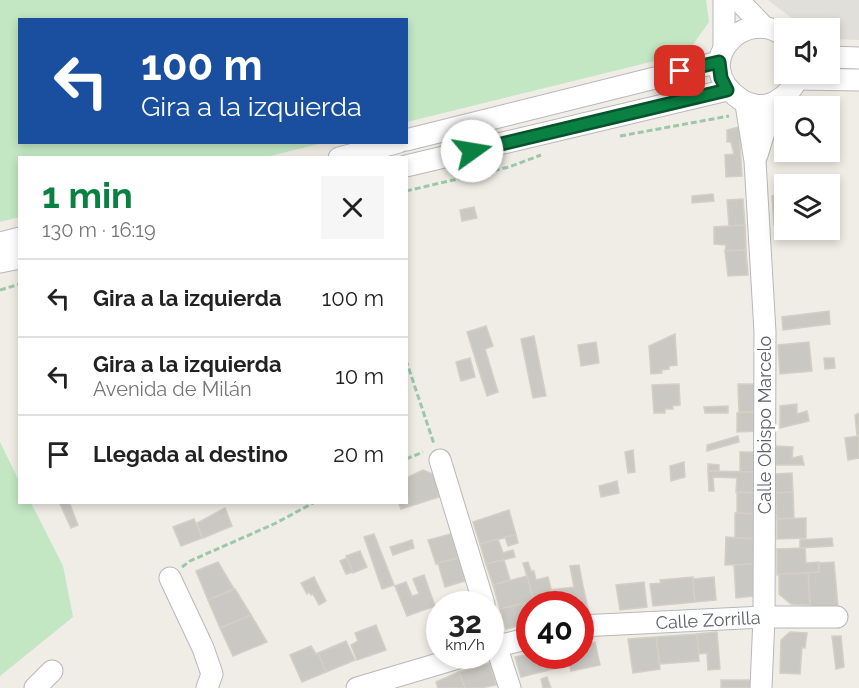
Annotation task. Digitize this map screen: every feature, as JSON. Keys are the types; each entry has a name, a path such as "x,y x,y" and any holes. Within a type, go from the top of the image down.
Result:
{"street":[{"path":"724,0 721,78 727,90 747,108 773,103 788,93 793,84"},
{"path":"738,0 764,27 774,32"},
{"path":"408,140 722,54 742,30 764,27"},
{"path":"840,57 859,58"},
{"path":"840,79 859,80"},
{"path":"408,166 727,90"},
{"name":"Calle Obispo Marcelo","path":"755,161 773,103"},
{"name":"Calle Obispo Marcelo","path":"747,108 755,161 765,332 764,617 761,688"},
{"path":"346,156 392,144"},
{"path":"0,243 18,238"},
{"path":"0,262 18,258"},
{"path":"440,460 480,591"},
{"path":"170,578 203,648 212,674 207,688"},
{"name":"Calle Zorrilla","path":"594,625 837,616"},
{"path":"357,688 426,668"},
{"path":"503,669 510,688"},
{"path":"35,688 52,671"}],"path":[{"path":"620,136 747,108"},
{"path":"408,191 508,167 551,151"},
{"path":"0,290 18,285"},
{"path":"408,366 440,460"},
{"path":"170,578 190,561 274,524 311,504"}],"shaded area":[{"path":"768,0 859,0 859,40 840,39 840,18 792,18"}],"green space":[{"path":"0,0 706,0 709,22 687,53 408,122 408,18 18,18 18,144 319,144 270,156 18,156 18,217 0,222"},
{"path":"0,442 18,479 18,504 32,504 63,566 73,617 0,676"}],"building":[{"path":"739,127 742,176 726,177 725,155 734,154 731,142 727,142 727,130"},
{"path":"713,194 714,201 692,203 692,196"},
{"path":"774,195 774,225 772,196"},
{"path":"743,199 745,225 729,226 727,200"},
{"path":"474,207 477,218 462,221 460,210"},
{"path":"745,225 746,250 725,251 726,245 714,244 714,227"},
{"path":"746,250 748,275 728,276 725,251"},
{"path":"829,311 830,324 783,330 782,317"},
{"path":"486,326 493,346 485,349 498,392 487,396 467,332"},
{"path":"675,334 677,365 661,370 662,373 651,374 649,346"},
{"path":"534,336 546,396 533,398 521,339"},
{"path":"596,342 599,363 581,366 578,345"},
{"path":"809,342 812,371 780,374 778,345"},
{"path":"470,358 475,377 461,381 456,362"},
{"path":"824,358 834,358 835,368 825,369"},
{"path":"679,384 680,405 672,406 673,409 665,409 665,413 654,413 652,385"},
{"path":"738,384 755,384 756,412 739,412"},
{"path":"797,404 797,414 807,411 809,421 780,428 780,406"},
{"path":"728,406 728,413 705,413 704,407"},
{"path":"756,412 757,431 737,432 737,413"},
{"path":"859,413 859,435 857,435 855,415"},
{"path":"738,436 739,442 707,451 707,445"},
{"path":"859,436 859,458 848,460 845,438"},
{"path":"775,446 793,447 792,458 802,456 804,465 776,465"},
{"path":"633,450 635,472 628,473 625,452"},
{"path":"740,452 758,452 757,472 740,472"},
{"path":"684,462 685,477 671,481 670,466"},
{"path":"708,464 719,465 719,471 708,471"},
{"path":"423,470 433,474 439,497 401,509 399,504 408,504 409,500 408,477"},
{"path":"708,471 757,472 756,493 736,492 737,478 713,477 714,491 709,491"},
{"path":"792,473 793,492 776,493 775,474"},
{"path":"617,481 619,493 601,497 599,486"},
{"path":"737,492 756,493 756,514 737,513"},
{"path":"793,492 794,518 777,519 776,493"},
{"path":"60,504 70,504 78,525 71,528"},
{"path":"225,508 232,526 203,538 197,523"},
{"path":"509,510 516,535 480,544 473,522"},
{"path":"735,513 756,514 755,539 735,538"},
{"path":"806,518 806,538 777,539 777,519"},
{"path":"194,519 202,538 181,546 173,527"},
{"path":"374,534 394,585 382,589 364,537"},
{"path":"451,534 458,558 436,564 428,540"},
{"path":"516,535 518,543 508,546 505,537"},
{"path":"726,537 755,539 754,564 725,565"},
{"path":"832,538 833,546 800,548 800,540"},
{"path":"498,539 503,553 513,550 515,557 486,564 480,544"},
{"path":"412,540 414,548 393,555 390,547"},
{"path":"805,548 806,563 819,562 819,572 777,575 777,549"},
{"path":"360,551 367,567 353,573 346,556"},
{"path":"347,558 353,572 346,574 340,561"},
{"path":"458,558 465,581 445,587 438,563"},
{"path":"504,560 510,580 493,585 486,564"},
{"path":"218,562 234,589 208,600 196,571"},
{"path":"528,562 531,571 534,571 536,580 548,577 552,591 531,591 523,563"},
{"path":"834,562 838,607 810,607 808,573 819,572 819,563"},
{"path":"754,564 753,596 736,598 734,565"},
{"path":"579,565 584,591 551,591 574,587 570,566"},
{"path":"808,573 810,605 791,604 779,594 779,574"},
{"path":"424,575 430,591 426,591 426,609 407,616 395,586 406,582 412,596 419,594 413,579"},
{"path":"527,576 531,591 516,591 516,605 504,608 504,591 495,591 493,585"},
{"path":"314,577 326,601 319,605 313,594 309,592 307,594 301,583"},
{"path":"693,577 695,602 653,606 650,584 661,583 660,580"},
{"path":"714,577 716,600 695,602 693,579"},
{"path":"644,582 647,607 620,610 616,585"},
{"path":"235,589 251,615 220,628 208,600"},
{"path":"516,605 516,626 506,629 504,608"},
{"path":"251,615 267,642 233,656 220,628"},
{"path":"376,625 386,650 357,660 351,645 358,641 355,633"},
{"path":"717,632 720,669 708,670 707,653 699,654 697,634"},
{"path":"790,632 807,633 805,648 802,647 800,674 780,673 781,640"},
{"path":"697,634 699,661 660,664 656,637"},
{"path":"832,636 841,636 844,667 836,669"},
{"path":"656,637 660,669 633,673 628,639"},
{"path":"346,641 355,660 326,672 318,653"},
{"path":"594,642 600,665 594,666"},
{"path":"311,646 316,654 318,653 326,672 302,682 290,655"},
{"path":"469,669 492,669 496,685 465,688 459,672"},
{"path":"519,669 544,669 545,671 521,677"},
{"path":"459,672 465,688 438,688 436,682"},
{"path":"547,677 551,688 543,688 541,679"},
{"path":"721,680 752,680 752,688 721,688"}],"route":[{"path":"472,151 727,90 721,78 719,62 680,71"}]}
